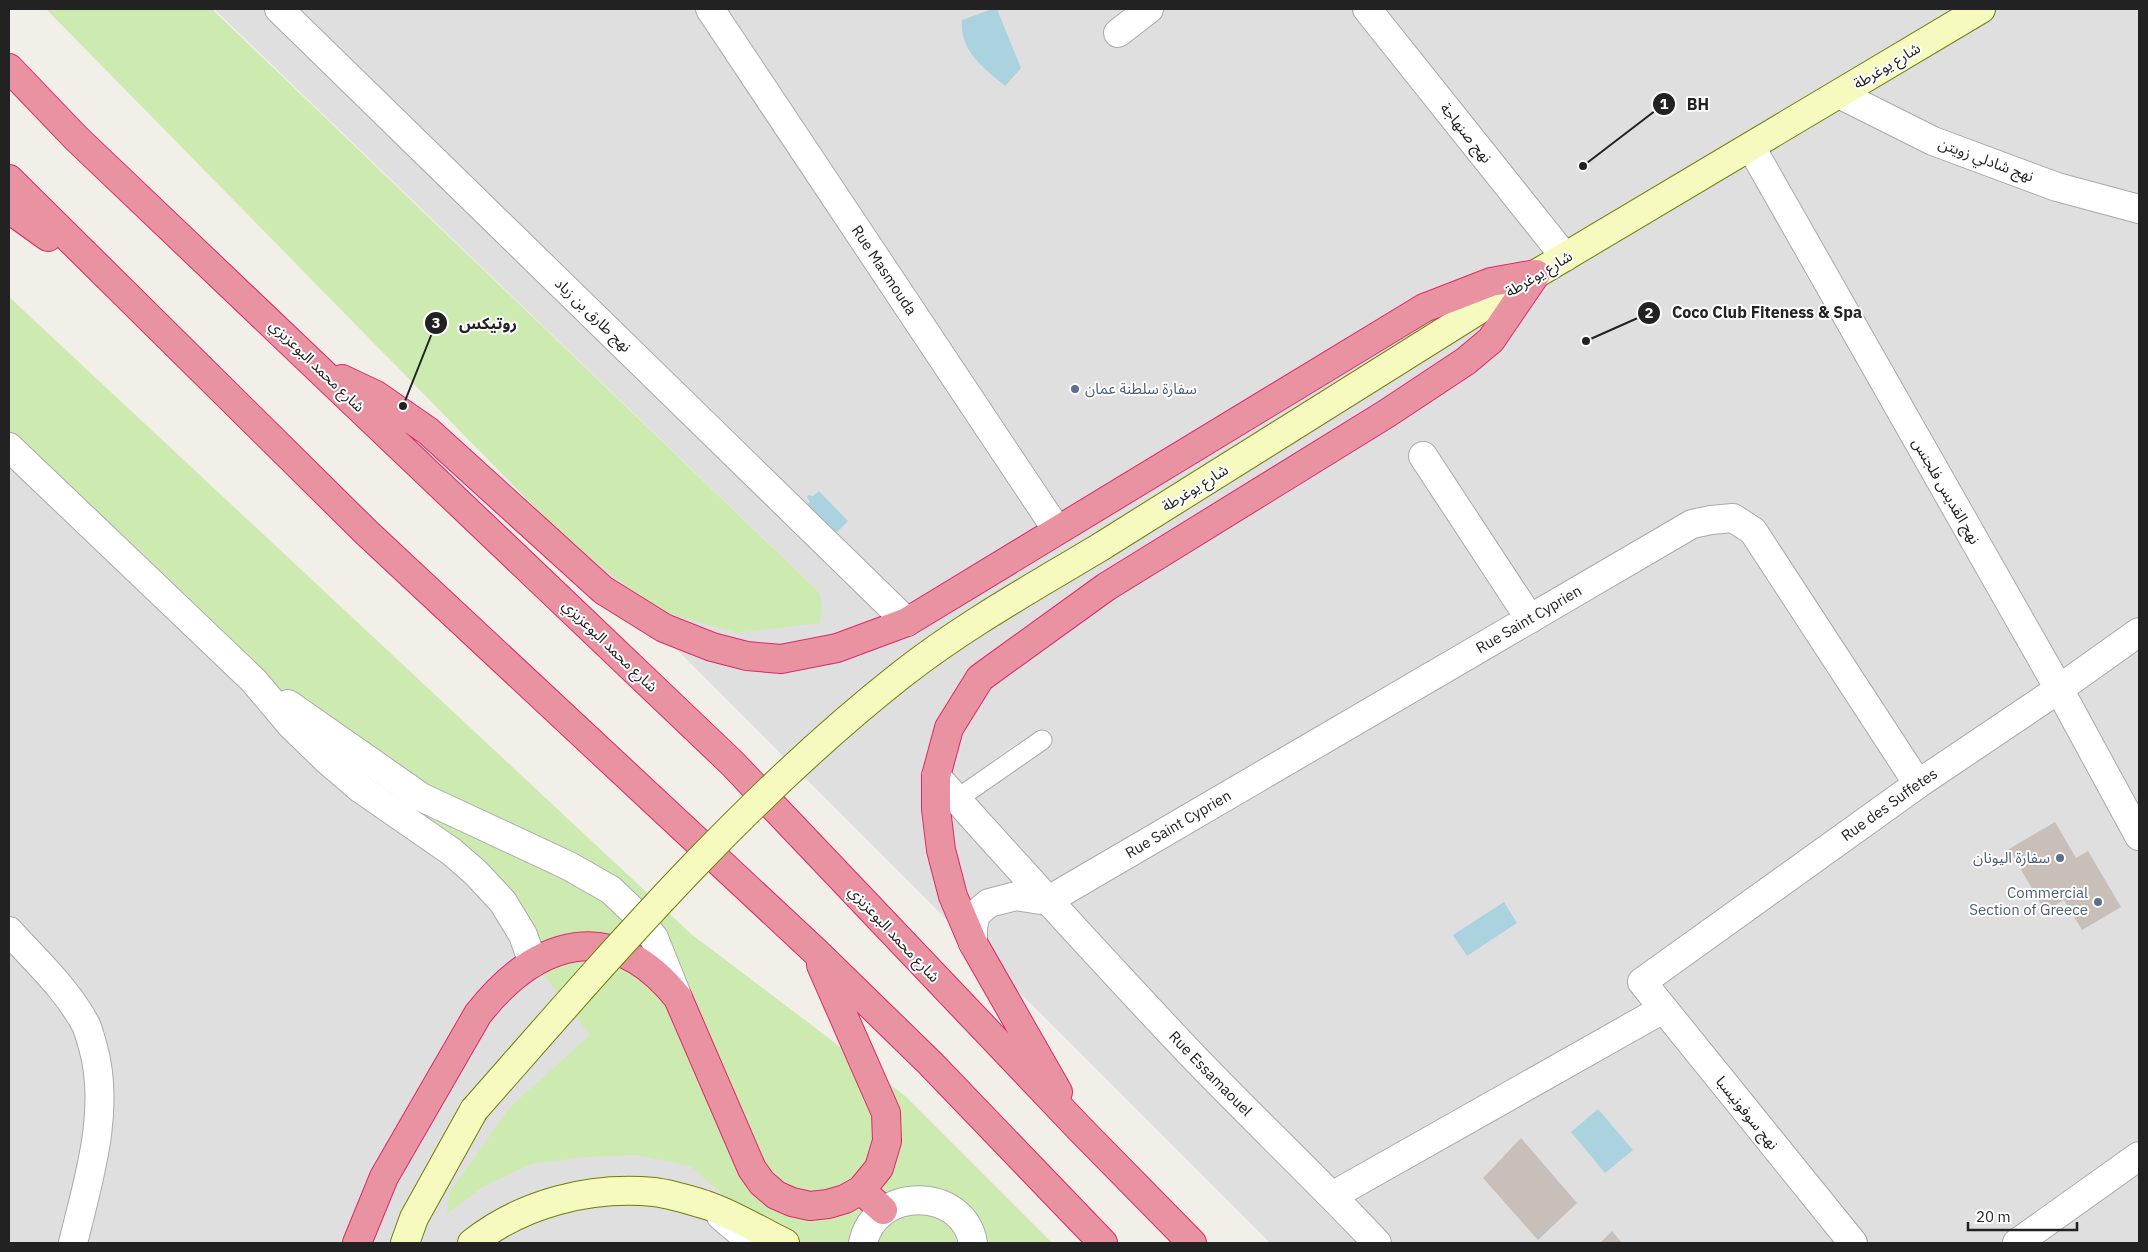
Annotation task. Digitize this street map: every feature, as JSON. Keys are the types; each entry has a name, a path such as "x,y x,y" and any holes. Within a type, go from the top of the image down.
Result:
{"highway":[{"name":"شارع محمد البوعزيزي","path":"9,68 76,138 321,369 732,763 1080,1130 1192,1243"},
{"path":"9,180 367,533 816,952 930,1063 1103,1243"},
{"path":"9,209 100,271"},
{"path":"321,369 376,395 428,431 603,590 664,628 712,647 747,656 781,659 837,648 908,622 1424,308 1490,282 1536,274"},
{"path":"1080,1130 973,943 953,896 941,850 936,809 936,776 948,728 980,678 1106,587 1386,414 1466,361 1491,340 1536,274"},
{"path":"357,1243 384,1177 478,1014 495,992 516,974 533,963 564,950 590,944 611,948 631,956 649,967 665,981 678,998 752,1169 762,1183 776,1195 792,1202 810,1206 828,1204 845,1199 860,1190 879,1168 887,1141 886,1113 816,952"},
{"path":"860,1190 884,1210"}],"main road":[{"name":"شارع يوغرطة","path":"405,1243 414,1218 474,1110 664,896 836,728 902,674 956,634 1102,546 1536,274 1981,9"},
{"path":"472,1243 498,1224 547,1203 601,1191 655,1192 708,1205 785,1243"}],"street":[{"name":"نهج طارق بن زياد","path":"279,9 908,622"},
{"name":"Rue Masmouda","path":"710,9 1057,530"},
{"path":"1118,33 1149,9"},
{"name":"نهج صنهاجة","path":"1367,9 1566,257"},
{"name":"نهج شادلي زويتن","path":"1839,94 1933,141 2057,187 2139,209"},
{"name":"نهج القديس فلجنس","path":"1752,147 2059,689 2139,836"},
{"path":"9,448 254,681 291,725 326,759 361,789 452,852 476,873 503,902 523,935 533,963"},
{"path":"1423,456 1530,618"},
{"name":"Rue Saint Cyprien","path":"1047,901 1692,524 1711,520 1733,518 1753,531 1918,784"},
{"name":"Rue des Suffetes","path":"1642,982 1918,784 2059,689 2139,632"},
{"path":"254,681 421,797 569,866 611,890 635,913 654,938 678,998"},
{"name":"Rue Essamaouel","path":"936,776 1047,901 1190,1053 1377,1243"},
{"path":"973,943 973,926 976,914 989,903 1016,896 1047,901"},
{"path":"9,933 63,989 87,1027 97,1062 99,1089 97,1133 73,1243"},
{"name":"نهج سوفونيسبا","path":"1642,982 1841,1240"},
{"path":"1332,1196 1663,1009"},
{"path":"2017,1243 2139,1156"},
{"path":"863,1243 872,1222 884,1210 897,1203 912,1199 928,1200 942,1205 955,1213 966,1225 973,1243"},
{"path":"708,1205 753,1243"}],"lane":[{"path":"957,799 1042,740"}],"shaded area":[{"path":"214,9 2139,9 2139,1243 1270,1243 561,534 819,592"},
{"path":"9,297 691,934 905,1096 1052,1243 9,1243"}],"green space":[{"path":"46,9 212,9 819,592 822,606 820,623 737,633 656,610 561,534"},
{"path":"9,297 691,934 905,1096 1052,1243 779,1243 690,1166 636,1155 586,1157 531,1164 483,1187 447,1214 449,1193 510,1107 590,1035 525,950 472,874 254,679 9,442"}],"water":[{"path":"997,9 1021,68 1005,86 975,58 964,41 962,31 962,20"},
{"path":"819,491 848,521 835,534 806,505 810,502 807,497 808,495 813,496"},
{"path":"1504,902 1517,923 1467,956 1453,935"},
{"path":"1598,1109 1633,1150 1605,1173 1571,1132"}],"building":[{"path":"2055,822 2076,858 2088,851 2121,907 2082,930 2064,900 2045,911 2009,849"},
{"path":"1521,1138 1577,1203 1538,1240 1483,1178"},
{"path":"1612,1231 1622,1243 1600,1243"}],"place":[{"name":"BH","path":"1583,166"},
{"name":"Coco Club Fiteness & Spa","path":"1586,341"},
{"name":"سفارة سلطنة عمان","path":"1075,389"},
{"name":"روتيكس","path":"403,406"},
{"name":"سفارة اليونان","path":"2060,858"},
{"name":"Commercial Section of Greece","path":"2098,902"}]}
